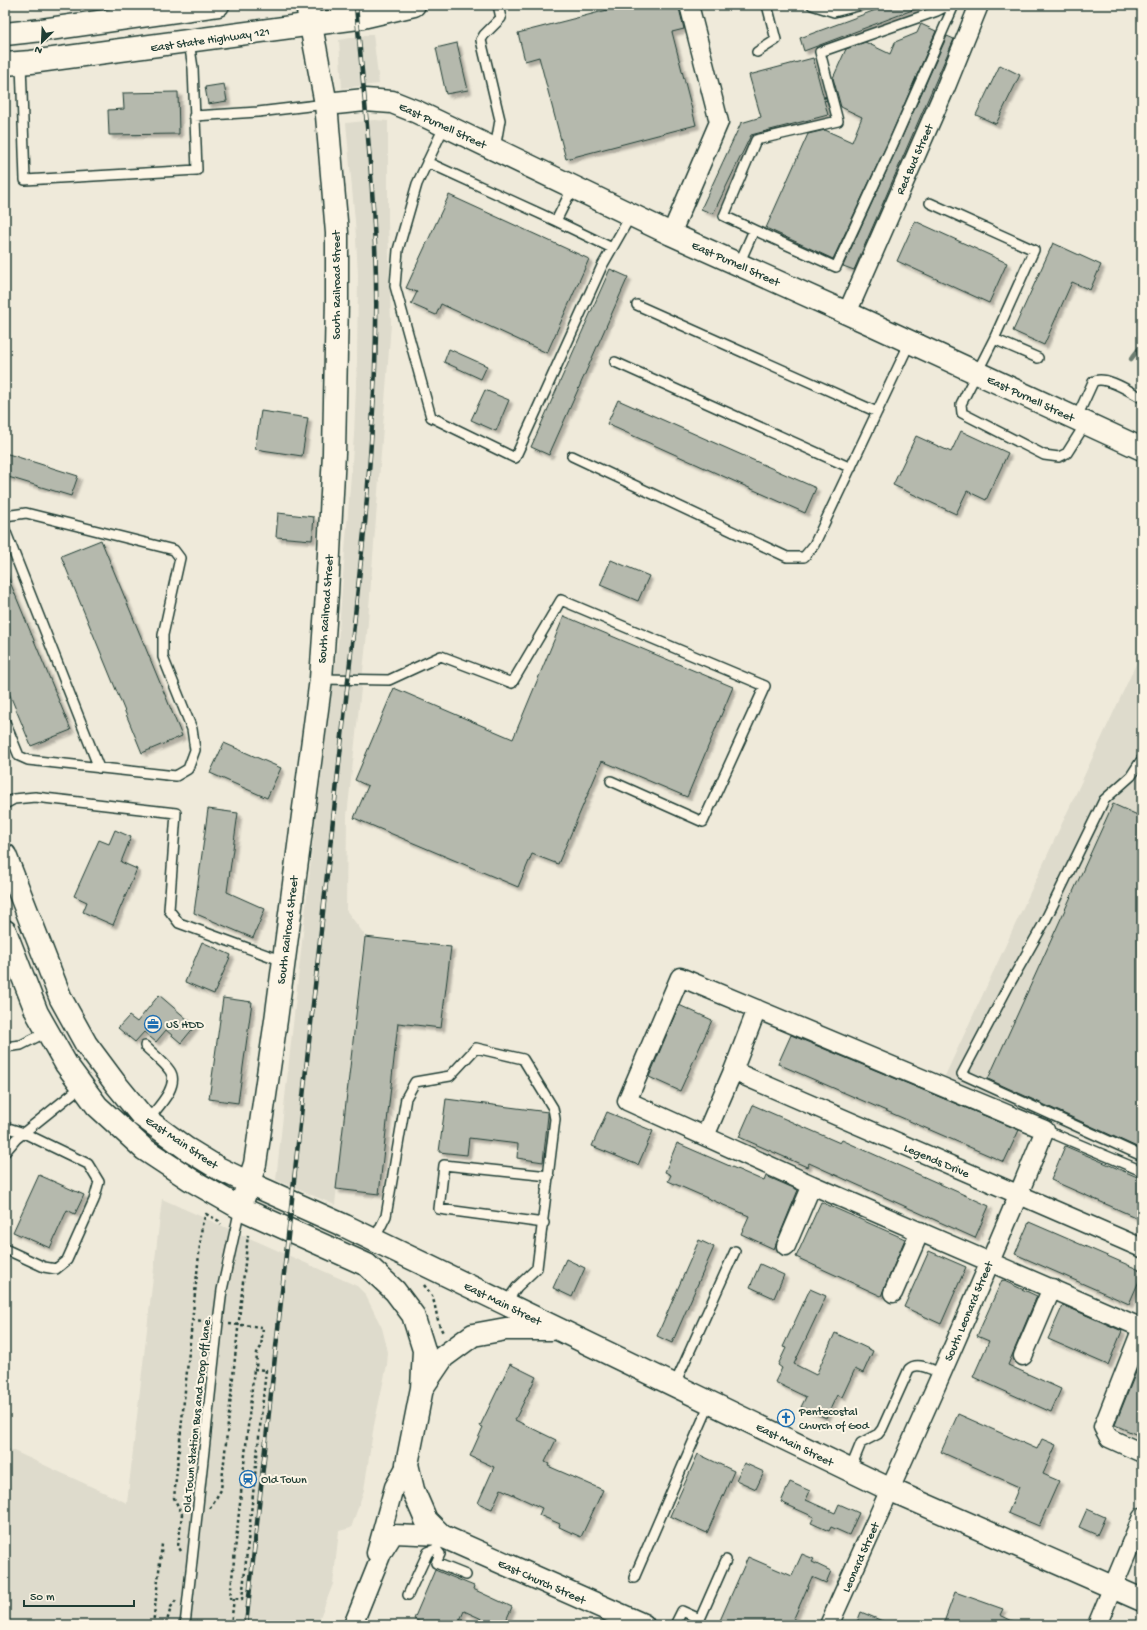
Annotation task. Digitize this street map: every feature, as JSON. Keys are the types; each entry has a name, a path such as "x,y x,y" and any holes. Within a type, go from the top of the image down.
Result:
{"main road":[{"name":"East State Highway 121","path":"13,63 189,42 309,15 358,18 414,5"},
{"path":"5,34 42,30 203,6"},
{"name":"South Railroad Street","path":"240,1208 255,1164 320,679 334,453 337,233 326,104 309,15"},
{"name":"East Purnell Street","path":"326,104 364,100 392,102 445,125 671,234 847,313 1142,449"},
{"name":"East Main Street","path":"5,857 61,999 86,1044 142,1116 187,1149 218,1168 374,1240 891,1490 1142,1600"},
{"name":"East Main Street","path":"7,939 37,1013 47,1032 66,1064 97,1106 144,1149 191,1180 240,1208 367,1265 395,1290 413,1315 424,1350 422,1388"},
{"path":"439,1543 426,1520 413,1490 407,1464 422,1388 443,1357 473,1335 506,1329 556,1329"},
{"name":"East Church Street","path":"439,1543 643,1625"}],"street":[{"path":"671,234 719,122 689,5"},
{"name":"Red Bud Street","path":"847,313 979,5"},
{"path":"1045,1130 680,977 627,1101 812,1185 1142,1328 1103,1427 1109,1438 1142,1453"},
{"path":"705,1136 733,1072 757,1009"},
{"name":"Legends Drive","path":"733,1072 1142,1248"},
{"name":"South Leonard Street","path":"891,1490 1019,1194 1045,1130"},
{"path":"786,1246 812,1185"},
{"path":"893,1293 920,1231"},
{"path":"1023,1356 1052,1288"},
{"path":"374,1572 377,1547 394,1487 407,1464"},
{"name":"Leonard Street","path":"829,1625 891,1490"},
{"path":"1097,1625 1142,1517"},
{"path":"353,1625 382,1553 394,1534 439,1543"}],"lane":[{"path":"495,150 500,120 481,40 501,18 498,5"},
{"path":"757,52 776,40 767,5"},
{"path":"812,5 834,12 862,5"},
{"path":"949,5 937,11 820,52 838,121 756,140 724,216 836,267 893,144 954,5"},
{"path":"13,63 25,180 197,170 192,68 189,42"},
{"path":"194,116 258,112 326,104"},
{"path":"445,125 417,184 398,250 395,286 431,417 514,458 602,266 631,215"},
{"path":"428,162 612,248"},
{"path":"556,221 573,187"},
{"path":"930,203 1034,250 994,340 961,404 962,413 1044,455 1059,457 1067,453 1081,421 1093,382 1096,380 1106,380 1142,398"},
{"path":"739,264 754,230"},
{"path":"637,306 877,412"},
{"path":"994,340 1038,358"},
{"path":"572,456 787,557 804,557 814,545 910,342"},
{"path":"615,362 851,468"},
{"path":"5,516 26,513 174,550 180,558 163,635 163,657 192,729 195,750 188,769 176,776 28,760 19,756 5,722"},
{"path":"5,530 99,768"},
{"path":"320,679 389,680 441,656 512,683 561,600 765,686 703,822 610,781"},
{"path":"1142,760 1131,776 1104,800 1044,923 962,1074 1142,1156"},
{"path":"5,804 14,799 35,797 176,813 169,910 179,923 283,961"},
{"path":"5,1047 21,1045 47,1032"},
{"path":"145,1046 171,1072 173,1084 169,1093 148,1120"},
{"path":"374,1240 386,1216 406,1098 415,1082 450,1076 476,1048 523,1060 552,1108 555,1119 538,1268 517,1287 505,1304"},
{"path":"5,1152 24,1133 82,1086"},
{"path":"5,1127 24,1133 88,1164 99,1182 94,1200 67,1260 56,1269 44,1267 5,1249"},
{"path":"1045,1130 1142,1171"},
{"path":"544,1223 439,1209 444,1165 549,1176"},
{"name":"Old Town Station Bus and Drop off lane.","path":"186,1623 223,1283 240,1208"},
{"path":"674,1386 735,1251"},
{"path":"850,1470 862,1444 878,1434 882,1429 908,1369 912,1365 920,1365 941,1374"},
{"path":"634,1578 710,1403"},
{"path":"439,1543 440,1554 436,1563 466,1575"},
{"path":"408,1595 428,1552 439,1543"},
{"path":"675,1625 682,1611 700,1619 726,1560"}],"path":[{"path":"183,1555 178,1546 182,1514 174,1498 202,1225 206,1214 219,1221 221,1224"},
{"path":"209,1509 221,1490 248,1235"},
{"path":"192,1320 263,1327 261,1348 258,1353 256,1369 254,1369 230,1598 242,1599 266,1370 256,1369"},
{"path":"153,1625 162,1544"},
{"path":"166,1625 171,1607 177,1598"},
{"path":"231,1625 234,1598"},
{"path":"196,1624 197,1615"},
{"path":"186,1623 215,1625"}],"shaded area":[{"path":"373,34 379,84 342,88 339,40"},
{"path":"375,120 388,121 388,220 391,324 367,634 347,816 346,910 364,934 335,1205 276,1180 315,823 338,642 354,435 358,274 355,221 346,123"},
{"path":"1142,651 1142,1162 944,1078"},
{"path":"162,1199 357,1286 365,1294 382,1328 388,1352 387,1365 374,1425 364,1490 351,1528 339,1531 333,1584 317,1625 5,1625 5,1447 127,1503"}],"building":[{"path":"627,5 675,5 676,9 679,8 684,29 672,32 696,125 566,159 539,57 525,61 518,33"},
{"path":"889,5 923,6 804,51 800,38"},
{"path":"921,24 936,31 888,142 833,259 766,228 808,134 825,130 852,142 862,117 841,107 833,78 846,49 865,42 890,54 895,42 917,33"},
{"path":"947,36 954,39 854,270 843,266 898,146"},
{"path":"457,43 468,90 446,94 436,48"},
{"path":"813,58 824,99 825,96 827,101 824,100 828,115 751,135 713,214 701,209 741,123 761,117 749,75"},
{"path":"1000,65 1020,75 996,124 976,115"},
{"path":"224,84 227,101 208,104 205,87"},
{"path":"178,92 179,134 109,135 108,110 124,109 123,93"},
{"path":"449,195 589,259 547,353 441,304 436,315 411,304 417,292 406,288"},
{"path":"915,221 1007,263 989,303 897,261"},
{"path":"1053,243 1101,265 1090,290 1072,282 1044,345 1013,331"},
{"path":"610,269 628,277 549,455 531,447"},
{"path":"449,349 487,366 481,379 444,362"},
{"path":"485,390 509,400 496,431 471,420"},
{"path":"618,400 816,488 805,513 607,424"},
{"path":"261,411 308,418 302,456 255,449"},
{"path":"961,431 1008,453 986,500 967,491 956,514 893,485 916,436 951,452"},
{"path":"5,453 78,476 71,496 5,476"},
{"path":"278,513 314,517 312,540 276,537"},
{"path":"101,540 182,736 142,753 61,556"},
{"path":"611,560 649,576 638,601 600,585"},
{"path":"5,570 71,730 31,746 5,683"},
{"path":"564,616 733,687 687,797 602,761 558,864 532,854 518,887 354,818 368,786 355,780 394,688 513,739"},
{"path":"224,743 281,768 267,798 210,773"},
{"path":"1113,804 1142,817 1142,1141 1139,1148 988,1079"},
{"path":"208,809 238,813 227,892 265,909 253,938 194,913"},
{"path":"115,830 131,837 121,862 137,869 113,925 83,912 87,902 74,896 99,840 109,844"},
{"path":"365,937 451,947 441,1028 398,1023 379,1194 336,1189"},
{"path":"202,942 231,955 214,994 185,982"},
{"path":"159,995 195,1026 181,1043 166,1030 156,1042 144,1032 135,1042 118,1028 129,1016 137,1022"},
{"path":"223,998 252,1002 238,1103 209,1099"},
{"path":"679,1005 712,1020 680,1091 649,1077"},
{"path":"791,1035 1019,1130 1004,1162 778,1064"},
{"path":"446,1099 548,1112 543,1162 517,1158 518,1144 469,1138 467,1155 439,1152"},
{"path":"753,1105 840,1143 842,1140 989,1206 975,1238 809,1163 807,1167 739,1137"},
{"path":"607,1112 653,1131 638,1165 592,1146"},
{"path":"677,1143 764,1181 766,1176 798,1190 774,1249 741,1234 749,1216 668,1181 671,1175 665,1172"},
{"path":"1065,1146 1142,1179 1142,1220 1051,1180"},
{"path":"39,1175 84,1195 75,1214 67,1210 50,1248 13,1232"},
{"path":"821,1202 905,1239 881,1296 796,1257"},
{"path":"1029,1222 1142,1271 1129,1304 1015,1254"},
{"path":"699,1240 714,1247 672,1343 657,1336"},
{"path":"929,1251 966,1267 941,1324 904,1307"},
{"path":"566,1259 585,1268 572,1297 553,1288"},
{"path":"760,1264 784,1275 774,1298 750,1287"},
{"path":"1002,1280 1037,1296 1008,1365 1061,1389 1051,1412 973,1377 989,1341 977,1336"},
{"path":"810,1289 826,1296 794,1364 816,1375 835,1333 873,1351 863,1373 855,1369 842,1397 837,1395 826,1418 801,1407 806,1397 775,1382 782,1368 778,1365 786,1348 783,1347"},
{"path":"1063,1305 1122,1331 1108,1365 1048,1339"},
{"path":"1142,1357 1142,1437 1115,1425"},
{"path":"510,1364 536,1377 515,1420 556,1440 545,1462 549,1464 548,1466 603,1490 581,1537 559,1527 560,1524 539,1515 542,1508 501,1489 492,1509 478,1503 494,1467 470,1456 483,1427 480,1426"},
{"path":"958,1414 1037,1449 1042,1439 1056,1445 1043,1474 1059,1481 1039,1526 1008,1513 1019,1487 941,1452"},
{"path":"698,1454 734,1471 707,1533 670,1516"},
{"path":"744,1463 764,1472 756,1489 736,1480"},
{"path":"790,1482 810,1491 806,1500 835,1513 839,1504 859,1513 849,1535 831,1527 829,1531 811,1523 814,1517 781,1502"},
{"path":"1087,1509 1105,1517 1097,1535 1079,1527"},
{"path":"802,1554 814,1559 812,1562 831,1571 826,1583 812,1577 791,1625 718,1625 748,1557 792,1576"},
{"path":"435,1570 474,1586 473,1589 512,1607 504,1625 495,1625 464,1611 458,1625 427,1625 414,1619"},
{"path":"955,1592 1003,1609 1000,1615 1021,1625 943,1625"},
{"path":"861,1612 892,1625 856,1625"}],"waterway":[{"path":"1131,359 1142,345"}],"railway":[{"path":"246,1625 365,523 371,449 376,337 376,263 371,171 356,5"}],"place":[{"name":"US HDD","path":"153,1024"},
{"name":"Pentecostal Church of God","path":"786,1418"},
{"name":"Old Town","path":"248,1479"}]}
